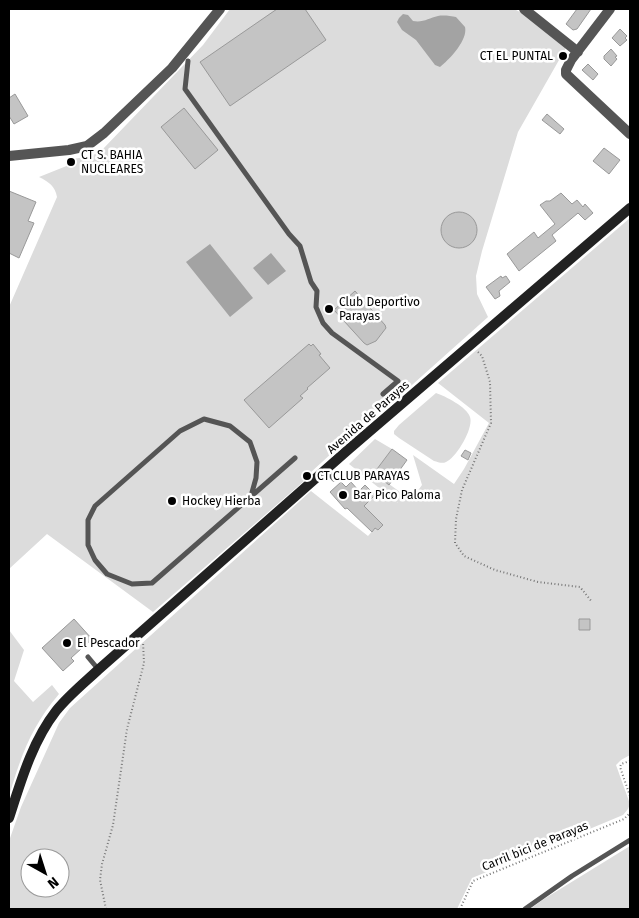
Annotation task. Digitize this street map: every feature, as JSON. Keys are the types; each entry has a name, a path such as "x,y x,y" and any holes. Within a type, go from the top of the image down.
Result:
{"street":[{"path":"9,156 69,150 86,146 104,133 172,68 220,9"},
{"path":"524,9 578,52"},
{"path":"610,9 578,52 566,70 566,74 630,134"},
{"name":"Avenida de Parayas","path":"9,818 25,769 49,722 67,700 98,670 326,470 630,208"}],"lane":[{"path":"188,61 185,89 289,234 300,246 311,282 317,291 316,307 323,323 332,333 398,381 383,394"},
{"path":"251,496 258,462 250,442 230,426 204,419 180,431 96,506 88,520 88,545 95,560 108,574 132,584 152,583 295,458"},
{"path":"326,470 334,479"},
{"path":"88,657 98,670"},
{"path":"525,909 572,876 630,840"}],"path":[{"path":"472,344 482,356 490,382 491,423 462,490 456,519 455,543 464,556 495,570 538,582 580,587 592,602"},
{"path":"106,909 100,880 102,864 113,825 127,729 144,663 143,632"},
{"path":"630,761 621,764 620,767 630,796"},
{"name":"Carril bici de Parayas","path":"460,909 474,881 624,819 630,813"}],"shaded area":[{"name":"Club Deportivo Parayas","path":"230,9 514,9 526,15 567,46 518,132 482,251 476,276 477,294 488,317 403,393 400,391 310,473 311,475 153,612 47,534 9,569 9,307 57,197 51,185 39,177 74,163 73,159 91,156 101,151 203,45"},
{"path":"403,14 408,15 413,21 423,21 440,16 456,17 465,27 464,38 453,54 440,67 435,65 416,40 402,30 397,22"},
{"path":"630,218 630,755 616,765 630,804 623,815 472,878 457,909 9,909 9,841 21,807 59,723 70,708 311,491 368,536 375,528 378,530 383,525 364,506 380,490 398,503 349,464 375,439 392,449 374,473 411,500 422,485 413,455 454,484 489,423 438,383"},
{"path":"210,244 253,298 230,317 186,262"},
{"path":"271,253 286,271 268,285 253,268"},
{"path":"436,393 450,399 465,409 471,422 467,435 455,455 443,463 434,461 394,434 399,425"},
{"path":"9,630 24,650 14,681 33,702 52,685 59,694 41,718 28,742 9,796"},
{"path":"630,846 630,909 530,909 544,899"}],"building":[{"path":"277,9 305,9 326,40 230,106 200,62"},
{"path":"577,9 591,9 577,29 573,30 566,24"},
{"path":"620,29 627,36 625,38 627,40 620,46 612,38"},
{"path":"611,49 617,56 615,57 617,59 611,66 604,59 604,56"},
{"path":"588,64 598,74 593,80 582,70"},
{"path":"15,94 28,116 14,124 9,116 9,98"},
{"path":"184,108 218,150 195,169 161,127"},
{"path":"547,114 564,129 560,134 542,120"},
{"path":"604,148 620,160 609,174 593,161"},
{"path":"9,191 36,202 28,221 34,223 19,258 9,253"},
{"path":"561,193 572,204 577,200 583,207 585,204 593,213 585,220 578,213 552,235 556,241 519,271 507,254 534,232 538,238 555,224 540,205"},
{"path":"459,212 471,218 477,230 471,242 459,248 447,242 441,230 447,218"},
{"path":"501,276 502,278 506,276 510,282 499,291 500,296 495,299 486,287"},
{"path":"355,291 386,328 376,341 367,345 334,310"},
{"path":"309,344 311,346 313,344 330,368 307,388 300,396 303,398 269,428 244,400"},
{"path":"392,449 407,460 389,485 374,473"},
{"path":"465,450 471,453 468,460 461,456"},
{"path":"341,482 346,487 351,482 359,491 365,485 375,495 364,506 383,525 378,530 375,528 372,532 347,508 345,509 330,492"},
{"name":"El Pescador","path":"74,619 92,639 71,658 74,661 63,671 42,648"},
{"path":"579,619 590,619 590,630 579,630"}],"place":[{"name":"CT EL PUNTAL","path":"563,56"},
{"name":"CT S. BAHIA NUCLEARES","path":"71,162"},
{"name":"Club Deportivo Parayas","path":"329,309"},
{"name":"CT CLUB PARAYAS","path":"307,476"},
{"name":"Bar Pico Paloma","path":"343,495"},
{"name":"Hockey Hierba","path":"172,501"},
{"name":"El Pescador","path":"67,643"}]}
